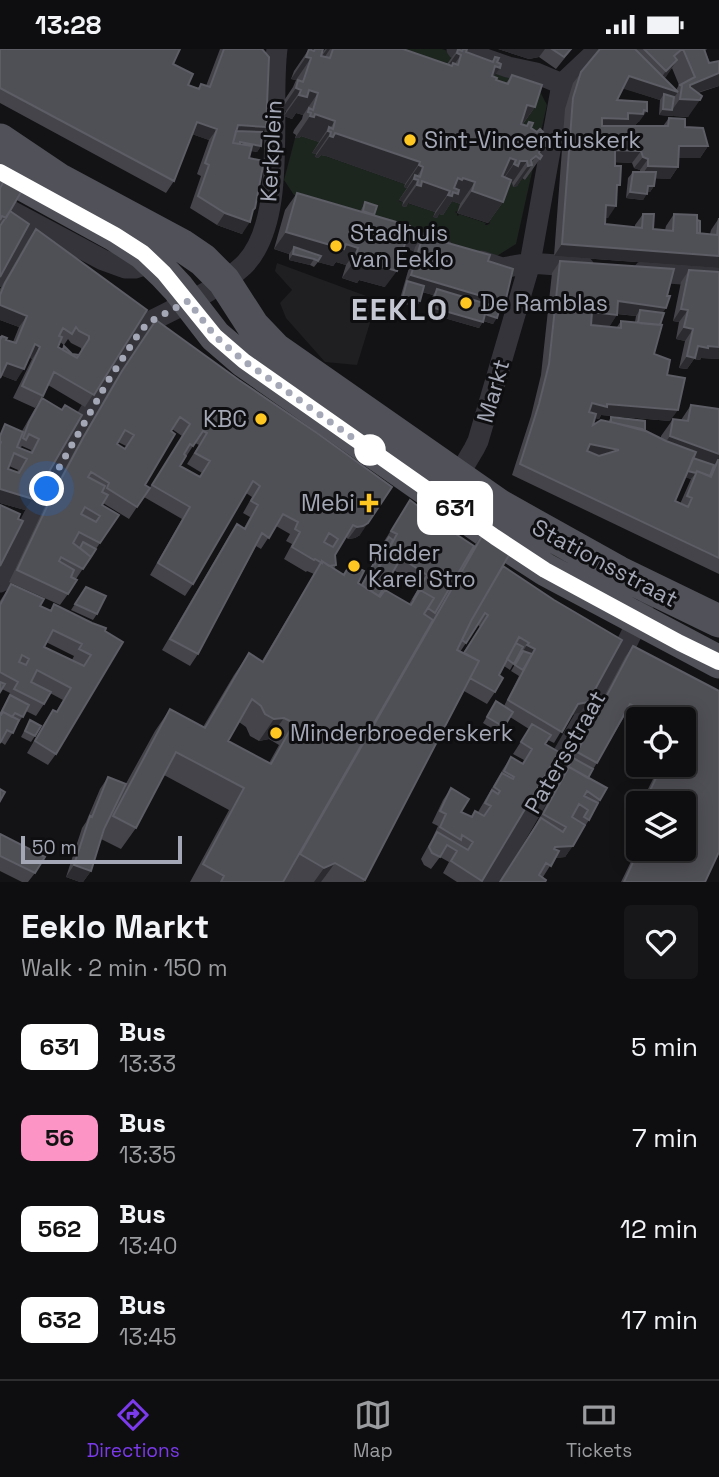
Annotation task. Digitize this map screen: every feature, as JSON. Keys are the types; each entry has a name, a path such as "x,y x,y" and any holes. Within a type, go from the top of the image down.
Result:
{"main road":[{"path":"0,140 58,179 181,245 203,260 225,281 253,326 275,349 450,488 495,537 545,570 638,620"},
{"path":"0,172 115,235 153,262 215,336 244,361 450,488"},
{"name":"Stationsstraat","path":"450,488 500,506 653,590 719,621"},
{"name":"Stationsstraat","path":"638,620 719,662"}],"street":[{"name":"Kerkplein","path":"225,281 254,253 278,198 274,72 277,49"},
{"path":"457,49 508,68 536,73 562,84 599,49"},
{"name":"Markt","path":"450,488 478,441 530,263 562,84"},
{"path":"0,205 103,260 125,268 153,262"},
{"path":"361,224 502,268 530,263 602,268"},
{"path":"629,270 719,277"},
{"path":"0,582 20,520 56,471 141,330 151,321 225,281"},
{"name":"Patersstraat","path":"489,882 621,655 653,590"}],"lane":[{"path":"0,282 33,223"}],"shaded area":[{"path":"325,49 442,49 534,80 547,105 516,244 492,259 294,195 284,180 295,138 300,135 320,142 313,153 316,154 315,157 318,158 320,154 405,184 408,188 399,201 403,202 402,206 407,203 435,212 433,217 437,218 448,199 460,204 455,212 458,216 459,214 487,225 504,183 512,183 513,187 521,178 525,180 527,177 322,57"},
{"path":"277,263 377,300 357,365 325,362 286,318 280,303 292,290 275,271"}],"building":[{"path":"0,49 180,49 173,64 193,74 188,85 199,89 201,84 210,87 224,49 262,49 269,57 266,127 238,125 233,143 252,146 249,158 264,161 250,222 225,213 198,196 209,165 205,163 217,129 197,122 174,181 0,88"},
{"name":"Sint-Vincentiuskerk","path":"309,49 323,49 321,56 330,58 333,49 403,49 452,66 453,63 458,65 461,55 457,53 458,49 467,49 466,52 493,62 495,57 499,58 497,62 501,64 500,68 495,66 492,76 497,78 496,80 508,84 512,75 542,85 535,107 527,105 521,124 527,126 529,122 533,123 531,128 543,132 539,135 541,142 546,142 546,146 541,146 539,153 542,156 540,159 536,156 531,160 532,165 528,166 527,161 520,161 518,166 514,164 516,160 510,158 502,176 511,180 503,202 472,191 475,182 463,178 458,178 454,188 459,190 458,194 453,192 452,196 448,195 450,191 422,181 421,186 417,185 418,180 414,179 415,175 420,177 423,167 419,165 420,162 335,133 333,137 330,136 329,127 333,129 335,121 315,114 314,117 310,116 309,108 313,110 318,93 309,90 307,97 299,95 301,90 296,88 298,80 303,82 311,58 306,57"},
{"path":"552,49 571,49 564,57"},
{"path":"600,49 635,49 678,92 629,76 617,100 647,102 647,111 644,110 643,114 628,113 628,119 602,118 602,126 668,126 669,118 685,119 685,127 703,128 708,146 679,146 678,167 648,166 648,159 643,157 641,151 615,150 615,166 621,166 620,185 617,185 616,206 606,205 605,224 642,228 643,214 654,214 653,229 673,231 674,214 697,215 697,233 717,235 719,218 719,256 562,244 573,98 581,72"},
{"path":"644,49 682,49 674,56 677,60 666,71"},
{"path":"683,49 704,49 709,63 719,61 719,73 690,85 702,96 700,100 680,99 680,85 695,77"},
{"path":"664,94 674,97 672,110 663,109"},
{"path":"236,131 262,132 261,146 233,143"},
{"path":"633,172 656,172 654,186 648,186 647,194 630,192"},
{"path":"4,181 21,192 6,218 2,216 0,220 0,188"},
{"path":"297,193 410,226 397,271 370,263 369,266 354,262 358,248 346,244 344,249 286,232"},
{"path":"365,202 377,206 374,215 363,211"},
{"path":"10,211 29,224 0,277 0,226"},
{"path":"697,220 700,221 700,233 697,233"},
{"path":"36,229 147,310 94,395 54,372 43,396 22,386 40,347 35,344 24,369 7,363 0,378 0,337 16,343 27,316 0,305 0,295","holes":["76,327 89,336 89,339 77,358 58,347 63,328 72,334"]},
{"path":"423,236 490,255 488,261 513,269 505,303 411,275"},
{"path":"294,247 321,256 318,261 293,254"},
{"path":"560,261 674,269 666,308 618,301 617,315 592,312 591,325 621,328 621,321 662,325 654,354 670,360 667,375 685,378 678,410 607,404 607,407 592,403 589,412 596,414 593,425 601,420 642,429 696,452 675,501 688,507 692,498 687,496 697,471 711,477 719,460 719,558 520,464 549,364","holes":["590,444 619,450 599,456 587,451"]},
{"path":"689,270 719,272 719,347 698,346 695,358 687,356 693,329 684,327 688,310 681,309"},
{"path":"407,281 424,286 420,301 403,296"},
{"path":"437,289 500,308 497,318 485,314 483,322 431,307"},
{"path":"640,310 664,313 660,325 638,323"},
{"path":"156,320 392,487 368,523 357,527 353,525 335,555 336,565 329,566 314,560 292,547 300,532 295,529 298,522 283,514 269,538 262,533 198,654 170,639 237,524 245,529 258,505 251,501 260,486 253,481 193,584 158,563 190,507 152,485 190,424 180,417 171,431 175,434 145,485 150,488 137,507 107,488 109,483 91,472 88,477 105,486 102,492 108,495 102,505 119,515 100,543 79,532 73,543 91,557 83,569 61,557 59,561 74,570 71,577 77,580 68,594 17,570 52,496 122,371","holes":["125,430 134,435 125,449 117,444","203,431 207,433 195,453 210,461 200,477 180,466 190,444 193,446","85,507 100,516 96,522 81,514","329,533 338,539 333,547 324,542"]},
{"path":"64,346 72,354 79,355 77,358 63,350"},
{"path":"42,398 62,410 65,405 82,415 33,499 0,489 0,436 5,424 23,432 17,447 32,453 39,439 29,434 26,440 23,438","holes":["14,453 27,459 19,473 8,469"]},
{"path":"691,405 719,409 719,454 670,436 673,419 688,421"},
{"path":"611,417 645,421 645,431 611,422"},
{"path":"693,458 714,465 710,476 688,471"},
{"path":"410,500 427,515 474,546 435,613 428,608 434,598 420,590 413,600 427,575 401,558 379,596 368,588 397,534 391,531"},
{"path":"0,505 20,514 18,519 23,521 0,566"},
{"path":"486,529 513,548 457,650 479,661 365,880 335,863 324,868 300,854"},
{"path":"389,537 393,540 383,559 377,556"},
{"path":"83,542 96,549 91,557 80,548"},
{"path":"322,561 344,575 350,564 364,571 358,583 380,597 385,590 411,605 420,590 434,598 424,614 433,620 283,882 221,882 224,876 203,864 244,788 176,752 136,828 113,816 170,709 205,728 249,653 263,662","holes":["252,699 261,706 265,714 274,719 284,718 294,723 271,764 228,741"]},
{"path":"376,562 380,564 367,589 362,585"},
{"path":"503,566 622,640 588,702 578,704 562,732 508,700 535,649 519,637 499,675 503,678 495,692 470,678 479,661 464,653 488,615 485,613 466,643 462,640"},
{"path":"11,584 44,599 40,606 51,611 54,604 106,628 105,631 123,642 56,754 35,741 53,710 57,712 71,688 37,670 31,682 51,692 44,704 14,689 18,682 0,672 0,605","holes":["53,630 82,644 79,649 91,655 84,666 44,647","22,655 29,659 26,665 19,662"]},
{"path":"86,587 106,596 97,614 75,604"},
{"path":"516,643 523,647 514,664 507,659"},
{"path":"633,646 719,691 719,852 705,882 624,882 634,861 696,861 696,791 650,791 656,777 696,777 696,707 636,707 630,704 597,763 577,752"},
{"path":"523,651 532,654 523,670 515,665"},
{"path":"10,695 29,705 23,717 15,713 12,717 3,712 0,715"},
{"path":"496,701 513,712 504,727 487,717"},
{"path":"3,712 19,720 13,733 7,730 0,743 0,715"},
{"path":"30,720 41,726 35,736 25,731"},
{"path":"532,724 551,735 545,744 559,752 482,881 451,861 457,851 447,845 440,857 432,853 429,847 437,832 468,850 473,842 462,835 461,840 440,827 446,814 440,811 451,788 469,799 461,812 472,817 475,811 484,816 491,806 485,803 492,790 498,794 500,791 494,787 502,773 513,779 514,777 504,771 511,757 523,764 532,749 521,742"},
{"path":"573,758 593,769 588,778 569,767 565,773"},
{"path":"569,767 607,788 600,800 587,791 584,796 598,803 589,820 584,817 588,810 579,804 572,817 585,825 573,846 555,847 554,849 559,851 551,866 546,863 539,875 545,882 500,882 541,818 563,832 566,827 543,814"},
{"path":"108,777 126,784 104,829 91,871 74,865 90,816 92,817"},
{"path":"0,834 45,857 35,873 0,856"}],"bus line":[{"name":"631","path":"0,172 86,218 143,253 164,273 215,336 230,350 495,537 545,570 719,662"}],"place":[{"name":"Sint-Vincentiuskerk","path":"410,140"},
{"name":"Stadhuis van Eeklo","path":"336,246"},
{"name":"De Ramblas","path":"466,303"},
{"name":"KBC","path":"261,419"},
{"name":"Mebi","path":"369,503"},
{"name":"Ridder Karel Stro","path":"354,566"},
{"name":"Minderbroederskerk","path":"276,733"}],"district":[{"name":"EEKLO","path":"400,309"}],"route":[{"path":"47,489 108,381 141,330 151,321 188,301 215,336 230,350 370,450"}]}
